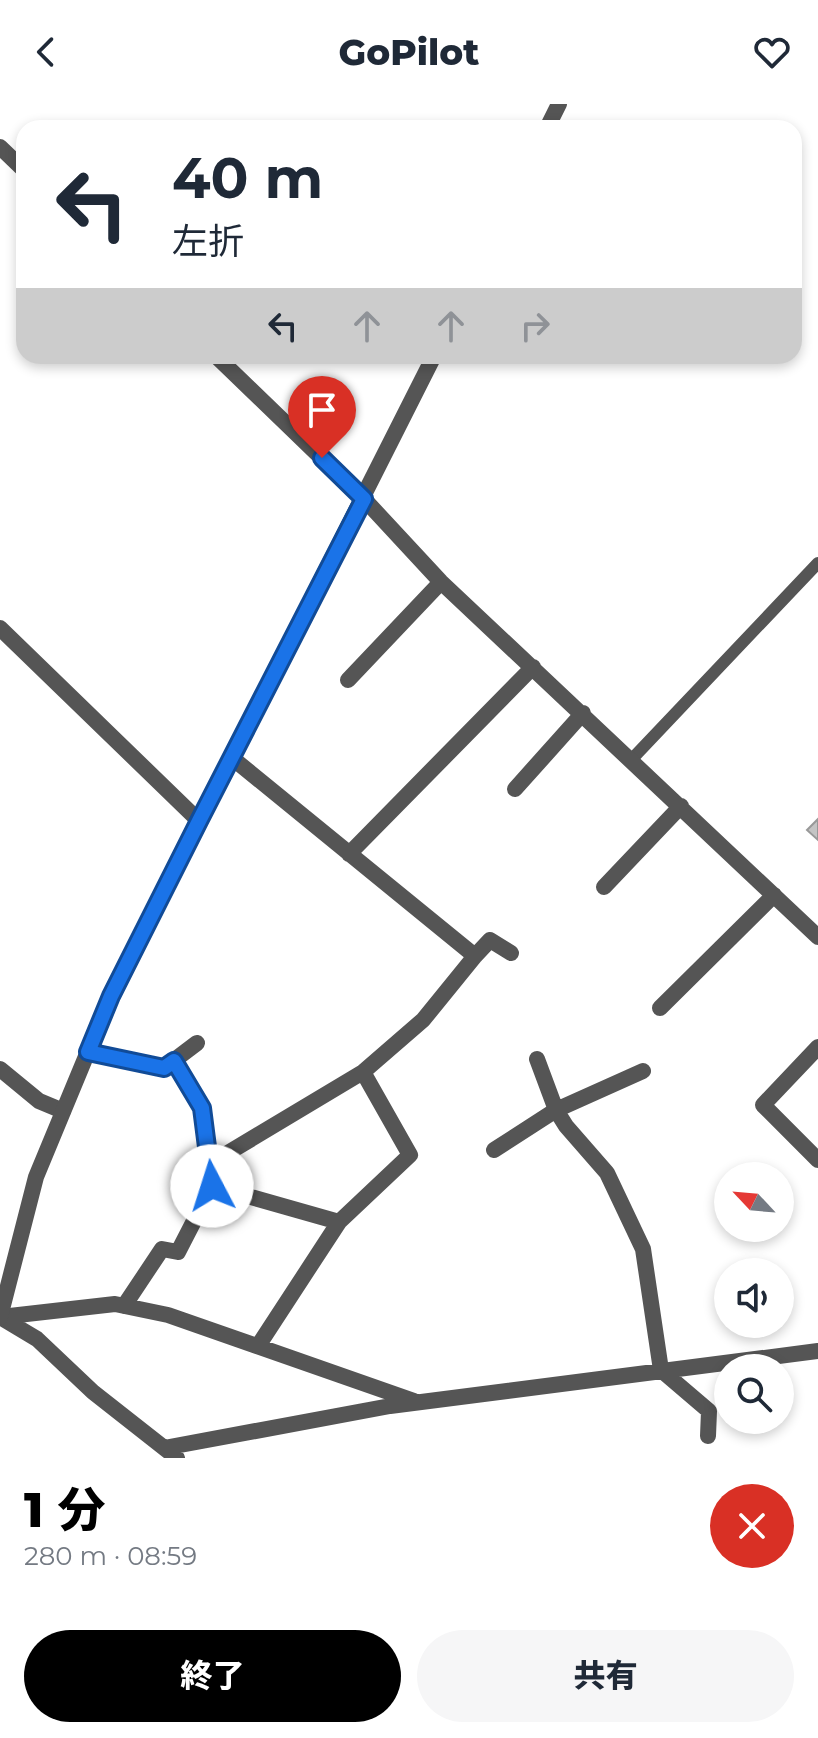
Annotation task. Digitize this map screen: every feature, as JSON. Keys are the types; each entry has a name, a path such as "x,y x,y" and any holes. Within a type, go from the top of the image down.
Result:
{"street":[{"path":"0,147 16,162"},
{"path":"224,364 364,499 441,582 818,937"},
{"path":"0,1317 36,1177 111,996 430,364"},
{"path":"348,680 441,582"},
{"path":"0,628 199,821"},
{"path":"349,854 533,667"},
{"path":"515,789 583,713"},
{"path":"231,757 475,956"},
{"path":"604,887 681,806"},
{"path":"660,1008 774,895"},
{"path":"211,1163 363,1072 423,1020 490,940 511,953"},
{"path":"88,1052 164,1068 197,1043"},
{"path":"818,1047 763,1105 818,1160"},
{"path":"537,1059 556,1110 607,1173 643,1249 661,1370 709,1411 708,1436"},
{"path":"124,1306 162,1249 178,1252 212,1186 202,1108 174,1061"},
{"path":"0,1069 39,1101 63,1111"},
{"path":"494,1150 556,1110 643,1071"},
{"path":"258,1346 339,1222 410,1155 363,1072"},
{"path":"212,1186 339,1222"},
{"path":"0,1317 115,1304 168,1315 418,1403"},
{"path":"0,1317 37,1339 93,1392 171,1453 418,1403 818,1350"}],"lane":[{"path":"632,759 818,563"}],"building":[{"path":"818,819 818,840 807,830"}],"route":[{"path":"212,1186 202,1108 174,1061 164,1068 88,1052 111,996 364,499 322,458"}]}
